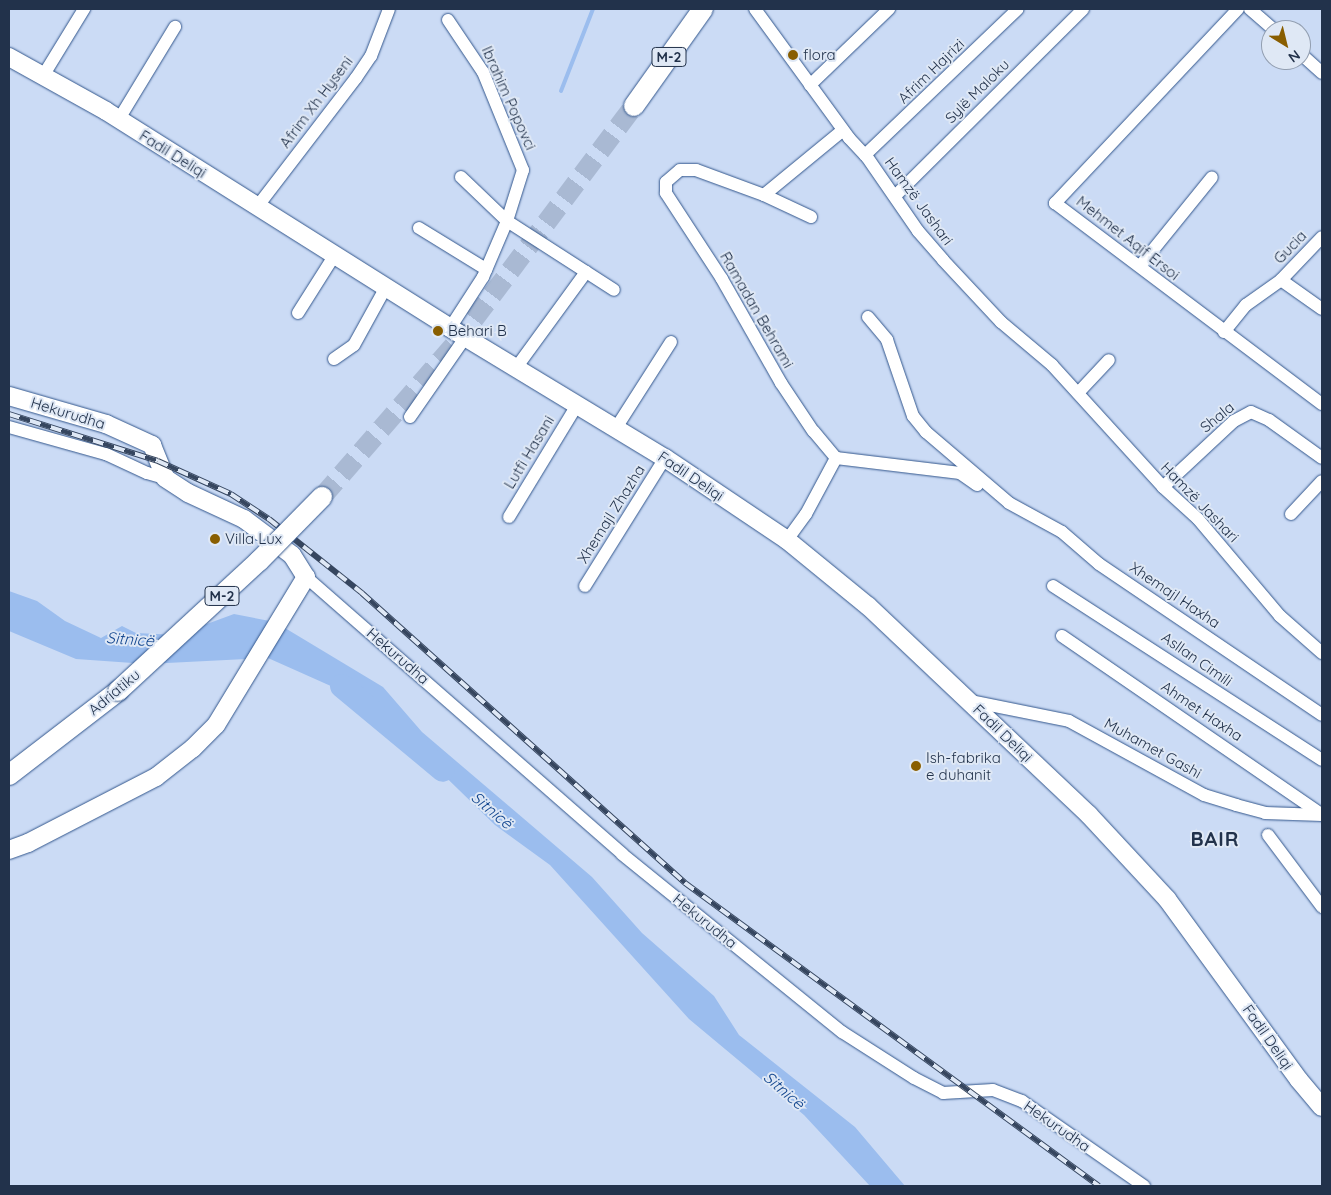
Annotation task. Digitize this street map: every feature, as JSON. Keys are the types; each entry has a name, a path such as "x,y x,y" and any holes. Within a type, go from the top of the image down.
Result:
{"main road":[{"name":"M-2","path":"634,106 703,9"},
{"name":"Adriatiku","path":"9,776 118,691 259,561 322,497"}],"street":[{"path":"43,76 84,9"},
{"name":"Afrim Xh Hyseni","path":"257,207 361,71 380,35 389,9"},
{"name":"Hamzë Jashari","path":"755,9 843,130 866,156 918,231 950,267 1078,393 1163,487 1198,518 1280,616 1322,653"},
{"path":"810,85 889,9"},
{"name":"Afrim Hajrizi","path":"866,156 1018,9"},
{"name":"Sylë Maloku","path":"895,196 1083,9"},
{"name":"Mehmet Aqif Ersoi","path":"1238,9 1055,203 1322,404"},
{"path":"1250,9 1263,20"},
{"name":"Ibrahim Popovci","path":"448,20 482,72 519,156 522,170 507,221 478,288 450,328"},
{"path":"119,119 175,27"},
{"name":"Fadil Deliqi","path":"9,57 119,119 334,256 664,458 786,540 868,606 1089,815 1167,899 1298,1080 1322,1107"},
{"path":"1311,63 1322,73"},
{"path":"764,195 843,130"},
{"name":"Ramadan Behrami","path":"811,217 764,195 696,170 680,170 666,182 666,193 722,279 781,383 818,438 836,458"},
{"path":"461,177 507,221 614,290"},
{"path":"1140,266 1212,177"},
{"path":"419,228 486,269"},
{"name":"Gucia","path":"1224,332 1246,305 1281,280 1322,237"},
{"path":"298,314 334,256"},
{"path":"516,368 586,272"},
{"path":"1281,280 1322,308"},
{"path":"334,359 354,345 386,287"},
{"name":"Xhemajl Haxha","path":"868,317 887,340 915,421 1009,503"},
{"path":"410,416 466,338"},
{"path":"616,428 671,342"},
{"path":"1078,393 1109,360"},
{"name":"Hekurudha","path":"9,396 106,424 152,445 165,478 188,493 244,519 292,555 306,577 622,854 842,1032 914,1078 943,1093 993,1090 1022,1100 1144,1186"},
{"name":"Lutfi Hasani","path":"509,517 577,405"},
{"name":"Shala","path":"1163,487 1234,421 1251,412 1269,420 1322,458"},
{"path":"9,427 106,454 147,473 165,478"},
{"name":"Xhemajl Zhazha","path":"585,586 664,458"},
{"path":"786,540 806,514 836,458"},
{"name":"Xhemajl Haxha","path":"836,458 960,473 1062,532 1099,564 1322,715"},
{"path":"1292,514 1322,482"},
{"path":"9,850 104,805 156,777 186,754 216,725 306,577"},
{"name":"Asllan Cimili","path":"1053,586 1322,760"},
{"name":"Ahmet Haxha","path":"1062,636 1322,815"},
{"name":"Muhamet Gashi","path":"970,701 1070,721 1196,791 1236,805 1265,813 1322,815"},
{"path":"1268,836 1322,907"}],"water":[{"path":"9,591 37,601 65,621 101,638 122,626 136,633 177,635 234,614 275,622 383,687 422,732 592,877 642,933 714,996 739,1035 855,1127 905,1186 870,1186 804,1115 689,1019 550,865 495,825 386,719 342,691 268,658 147,664 76,659 9,631"}],"waterway":[{"path":"561,91 593,9"},
{"name":"Sitnicë","path":"342,686 443,770"}],"tunnel":[{"path":"322,497 456,343 634,106"}],"railway":[{"path":"9,414 158,461 231,494 269,519 362,593 685,883 1099,1186"}],"place":[{"name":"flora","path":"793,55"},
{"name":"Behari B","path":"438,331"},
{"name":"Villa Lux","path":"215,539"},
{"name":"Ish-fabrika e duhanit","path":"916,766"}],"district":[{"name":"BAIR","path":"1215,838"}]}
